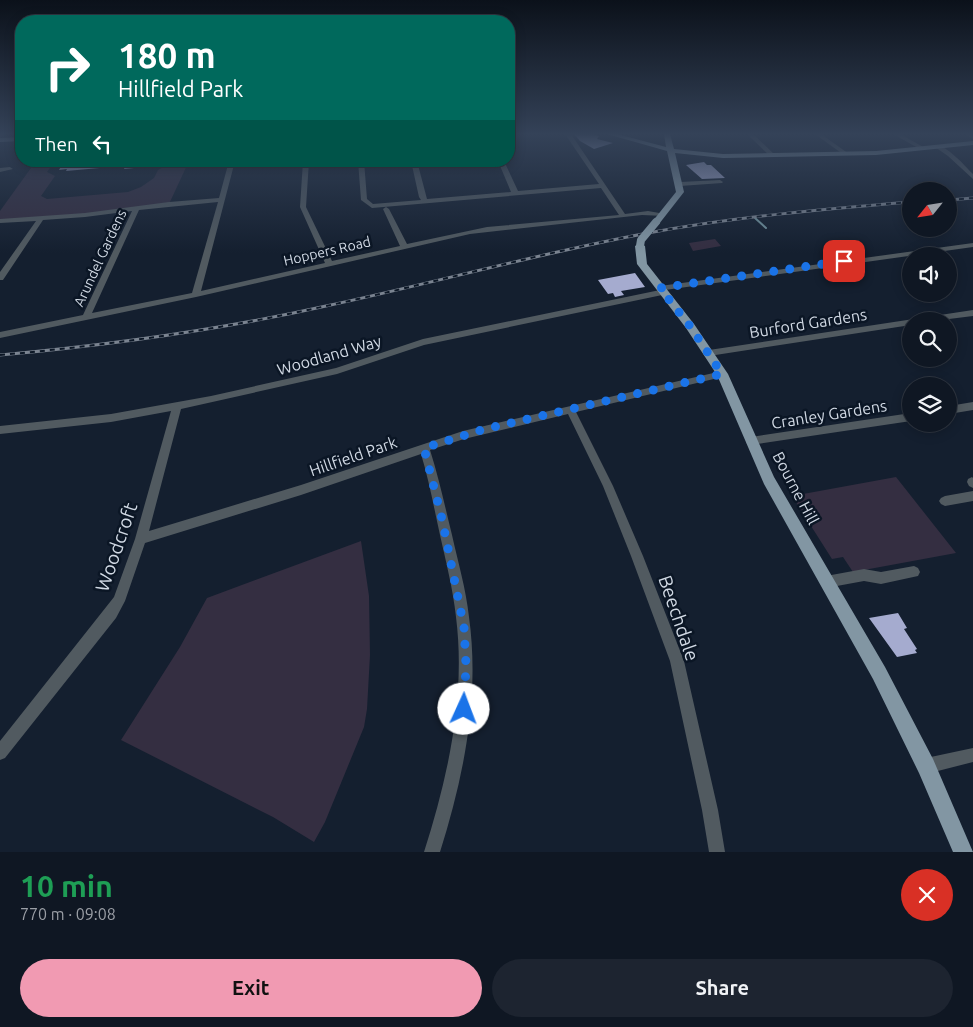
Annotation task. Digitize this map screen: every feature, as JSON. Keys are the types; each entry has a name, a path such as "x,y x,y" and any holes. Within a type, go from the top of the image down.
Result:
{"main road":[{"path":"678,174 680,184"},
{"name":"Bourne Hill","path":"680,184 680,192 641,240 642,264 709,353 722,374 738,406 751,441 769,480 880,673 926,766 963,852"}],"street":[{"path":"196,295 228,174"},
{"path":"305,174 303,207 330,265"},
{"path":"362,174 364,200 367,204 376,206 604,187"},
{"path":"417,174 422,198 425,201"},
{"path":"507,174 515,193"},
{"path":"595,174 623,216"},
{"path":"680,184 720,182"},
{"path":"0,221 85,215 221,200"},
{"name":"Arundel Gardens","path":"86,318 137,208"},
{"path":"386,209 404,246"},
{"name":"Hoppers Road","path":"0,335 196,295 330,265 404,246 497,228 623,216 644,211 663,215"},
{"path":"0,278 40,219"},
{"name":"Woodland Way","path":"0,430 111,418 295,382 337,371 423,342 662,290 973,244"},
{"path":"957,316 973,314"},
{"name":"Burford Gardens","path":"709,353 902,323"},
{"name":"Hillfield Park","path":"141,539 301,490 485,429 722,374"},
{"name":"Woodcroft","path":"0,753 119,601 141,539 177,406"},
{"path":"957,409 973,406"},
{"name":"Beechdale","path":"570,409 608,486 677,661 710,810 717,852"},
{"name":"Cranley Gardens","path":"751,441 902,418"},
{"path":"424,448 456,583 464,627 466,665 464,709 458,748 434,851"},
{"path":"945,501 973,496"},
{"path":"826,582 864,575 882,578 914,572"},
{"path":"926,766 973,755"}],"shaded area":[{"path":"27,174 51,174 55,176 41,196 47,199 128,192 141,187 154,178 156,174 183,174 169,204 58,217 0,221 0,211"},
{"path":"715,239 721,246 693,251 689,243"},
{"path":"896,477 956,553 853,572 843,557 832,559 792,496"},
{"path":"361,541 369,596 370,655 367,709 364,727 325,822 314,842 273,817 121,740 180,647 207,598"}],"building":[{"path":"696,174 720,174 725,178 702,179"},
{"path":"635,273 645,287 621,291 624,295 615,297 613,293 608,294 598,280"},
{"path":"898,613 907,628 904,629 917,649 915,650 917,653 897,657 869,618"}],"waterway":[{"path":"755,218 766,228"}],"railway":[{"path":"958,199 973,198"},
{"path":"0,355 123,341 286,315 567,250 681,227 779,214 902,203"}],"route":[{"path":"464,709 466,665 464,627 442,519 424,448 485,429 722,374 690,326 660,288 844,261"}]}
